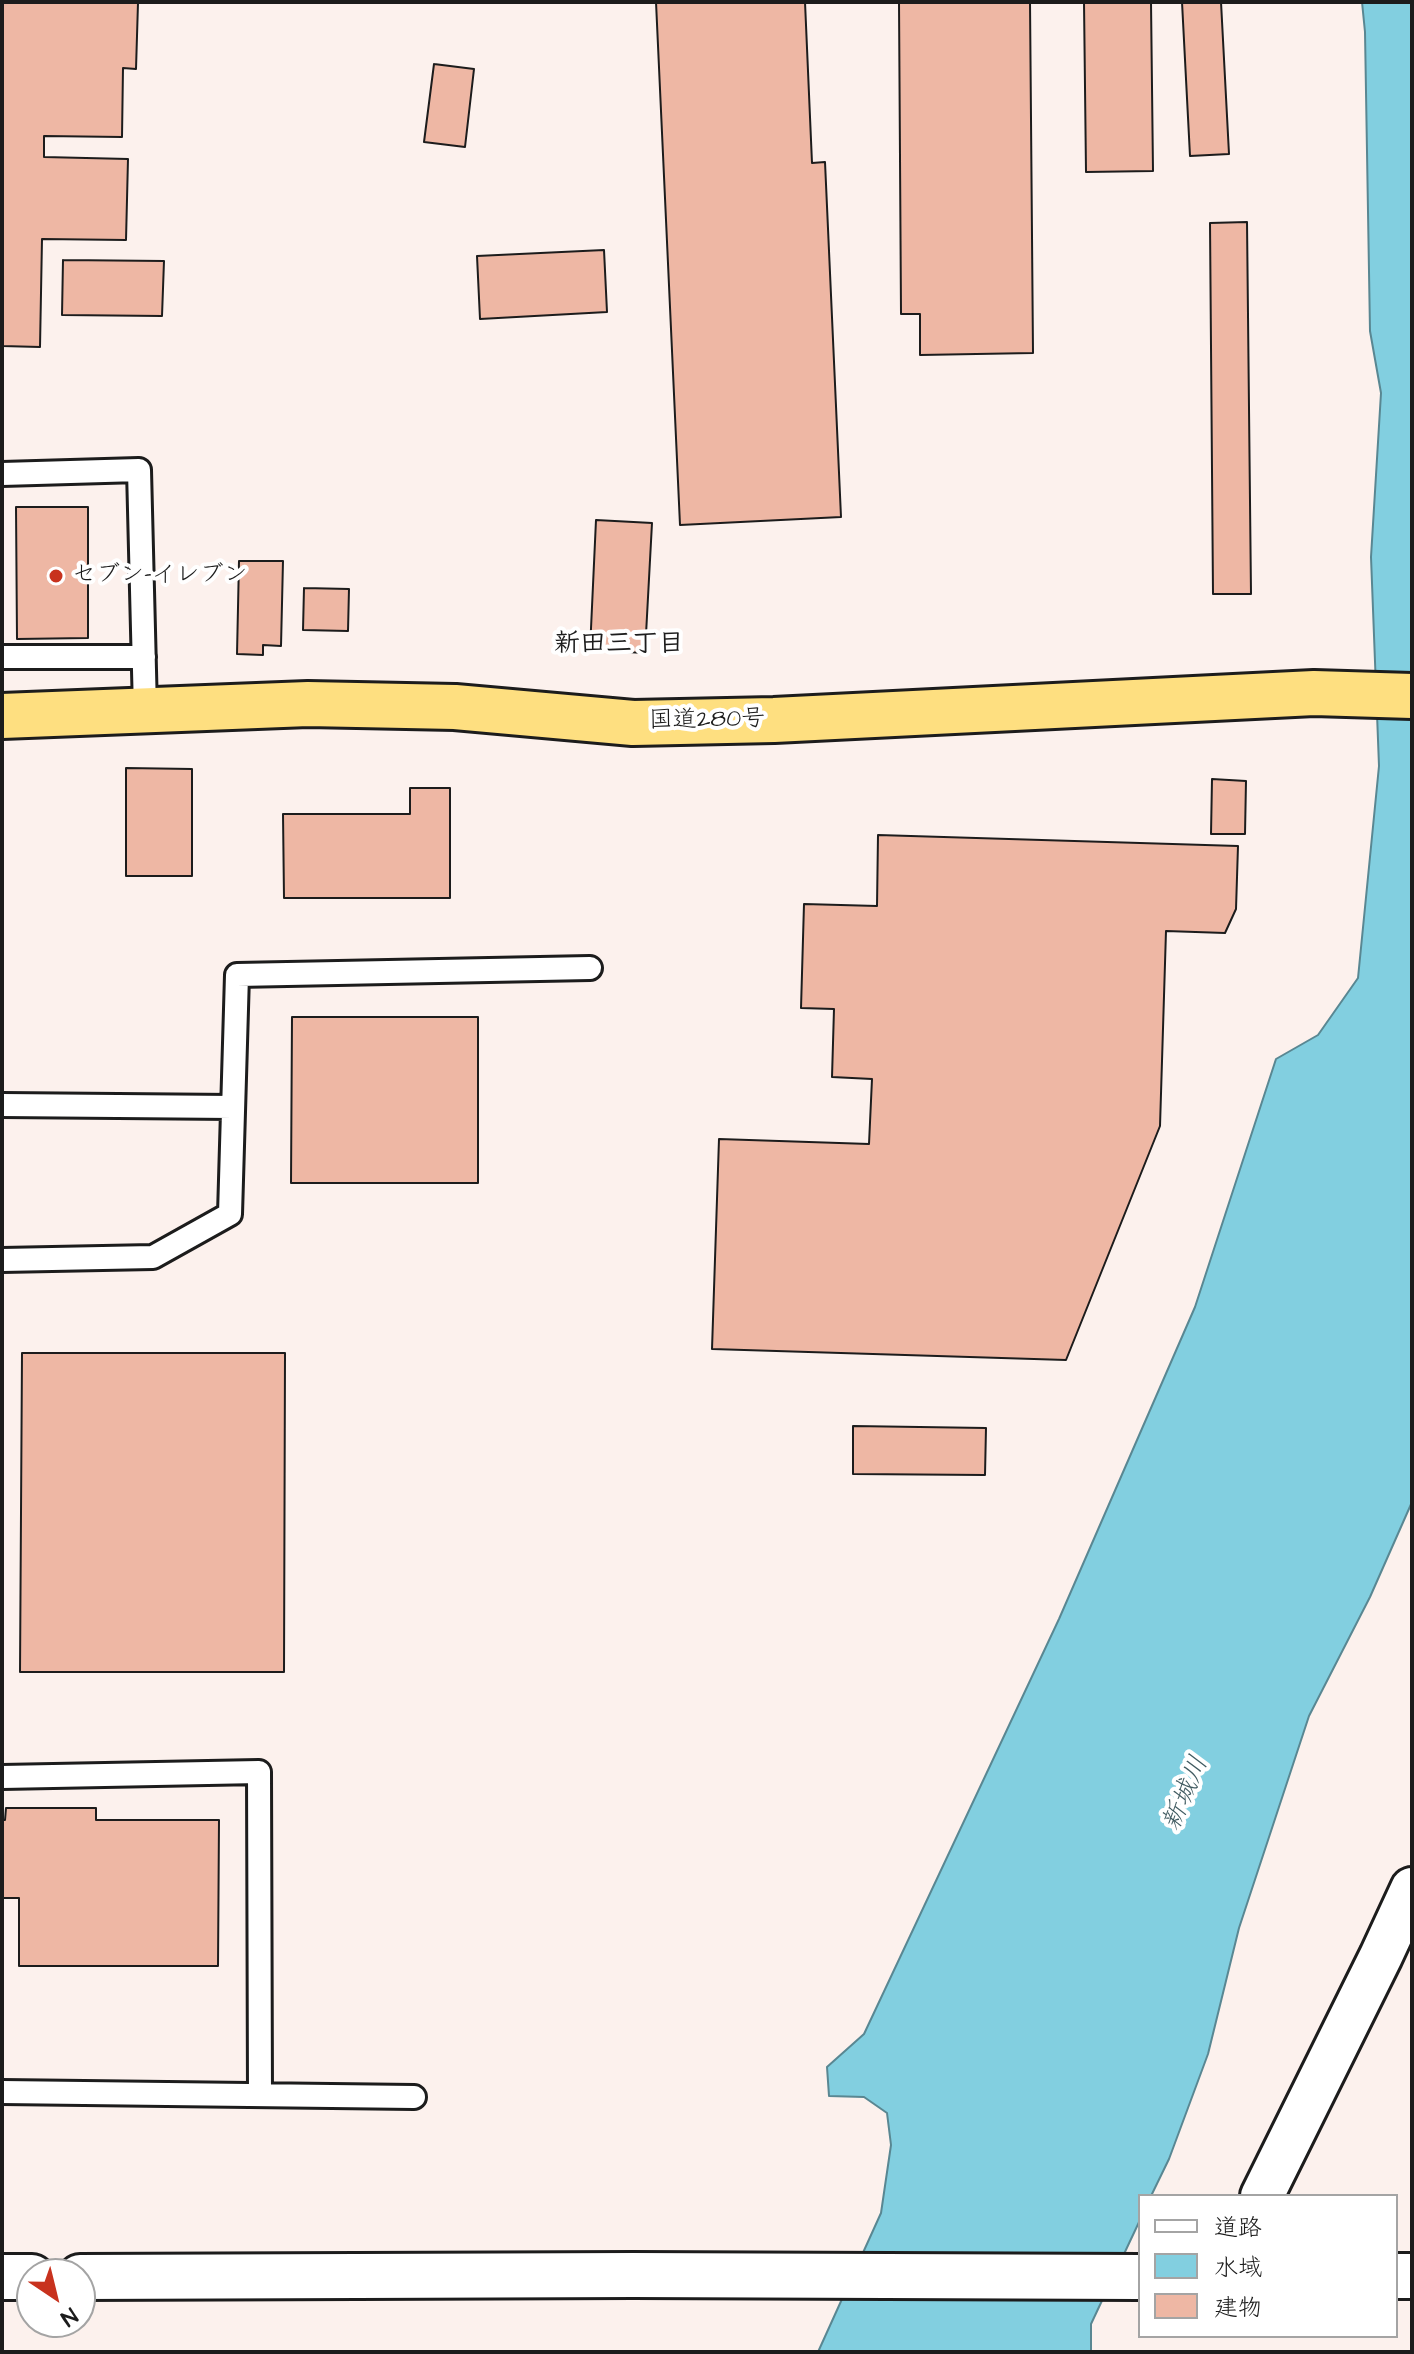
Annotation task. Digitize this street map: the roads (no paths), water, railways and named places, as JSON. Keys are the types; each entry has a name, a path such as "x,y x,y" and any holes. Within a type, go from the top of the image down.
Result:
{"highway":[{"name":"国道280号","path":"2,716 308,704 455,707 633,723 774,720 1314,693 1412,696"}],"street":[{"path":"1263,2194 1397,1956 1412,1889"},
{"path":"96,2277 1138,2277"}],"lane":[{"path":"2,474 139,470 145,710"},
{"path":"2,657 144,657"},
{"path":"2,1260 153,1257 230,1214 237,975 590,968"},
{"path":"2,1105 233,1107"},
{"path":"2,1777 259,1772 260,2095"},
{"path":"2,2092 414,2097"}],"water":[{"name":"新城川","path":"1362,2 1412,2 1412,1502 1370,1597 1309,1716 1239,1928 1208,2054 1169,2159 1152,2194 1138,2194 1138,2224 1091,2324 1091,2352 818,2352 881,2213 891,2145 887,2113 864,2097 829,2096 827,2067 864,2034 1059,1619 1195,1307 1276,1059 1318,1035 1358,978 1379,766 1371,557 1381,393 1370,331"}],"place":[{"name":"セブン-イレブン","path":"56,576"}],"district":[{"name":"新田三丁目","path":"619,646"}]}
